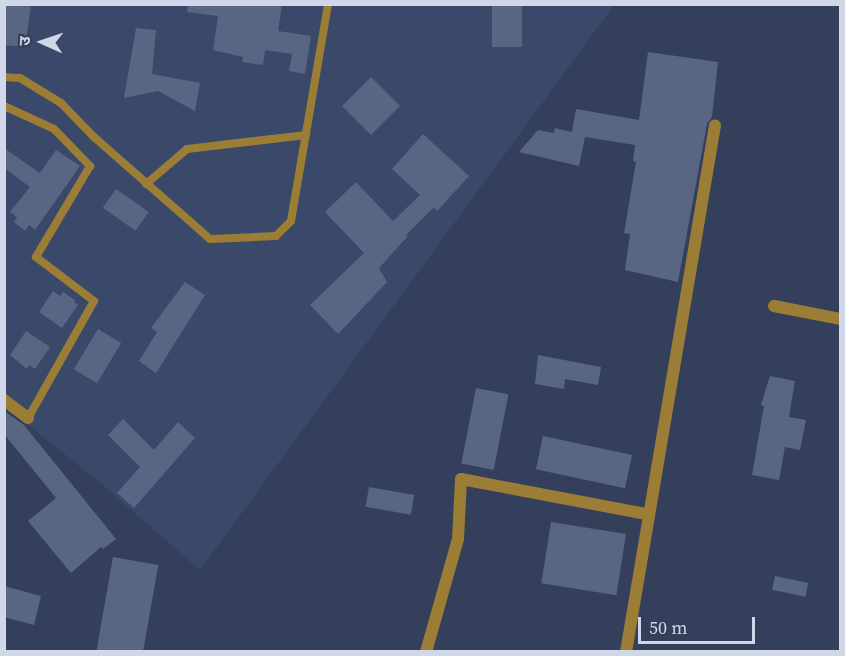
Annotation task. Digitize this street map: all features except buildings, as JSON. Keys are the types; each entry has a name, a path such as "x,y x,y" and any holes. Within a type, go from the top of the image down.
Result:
{"street":[{"path":"626,651 647,514 715,125"},
{"path":"774,306 840,318"},
{"path":"4,400 28,418"},
{"path":"426,651 458,539 461,479 647,514"}],"lane":[{"path":"4,77 20,78 61,102 146,184 210,239 276,236 291,221 328,4"},
{"path":"4,106 54,129 90,166 36,257 94,301 28,418"},
{"path":"146,184 187,149 306,135"}],"shaded area":[{"path":"4,5 614,5 200,570 104,486 5,406"}]}
